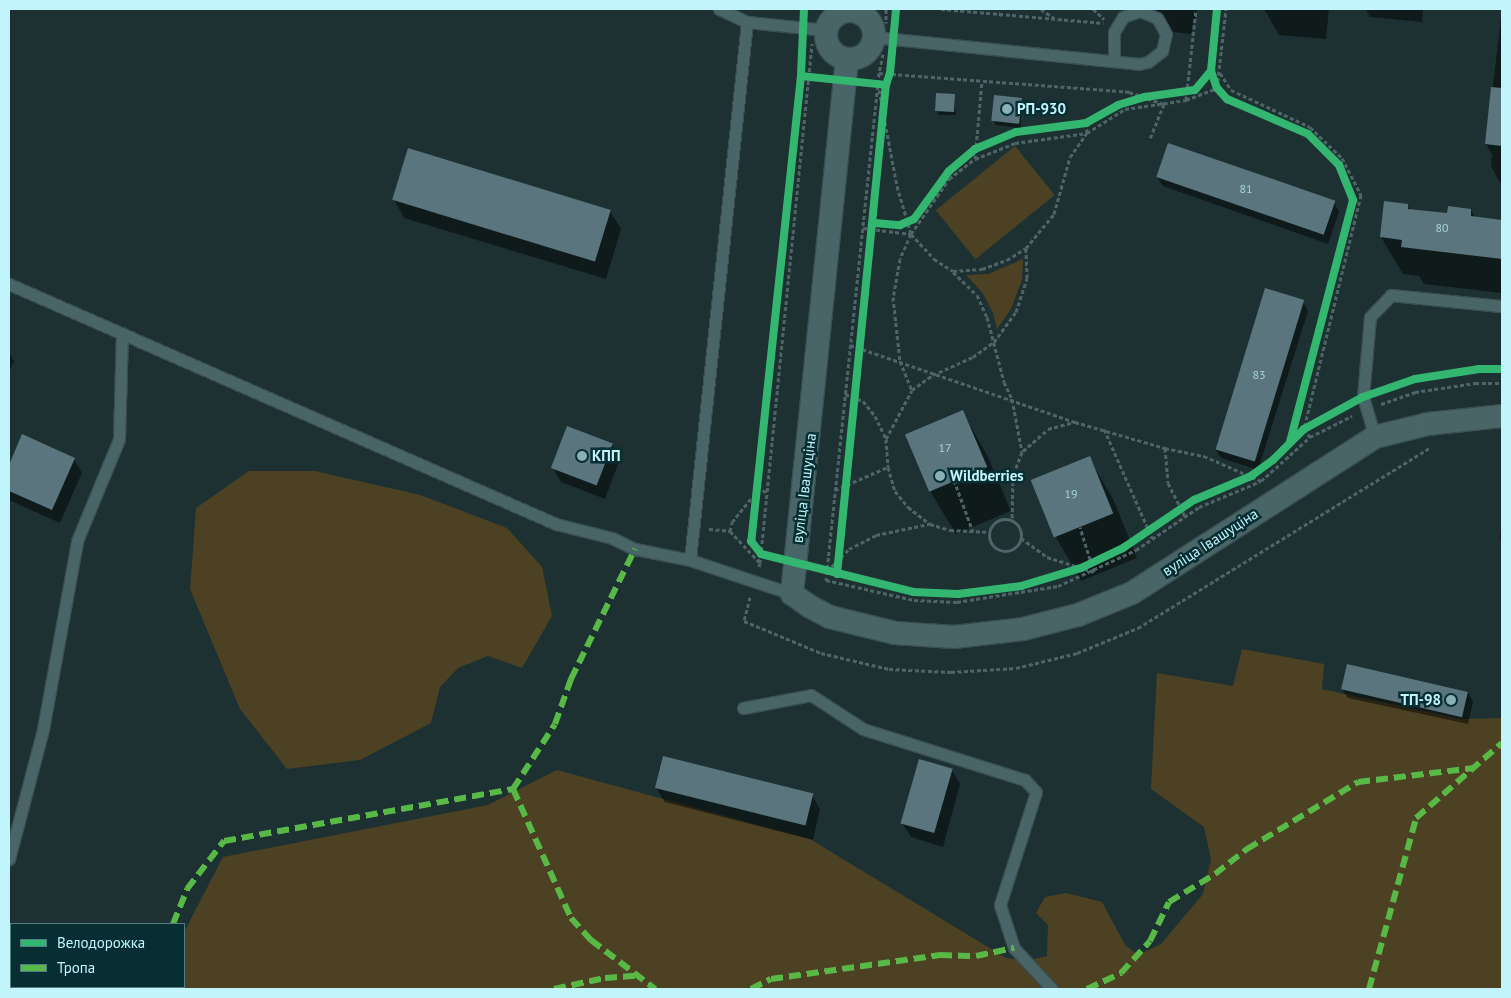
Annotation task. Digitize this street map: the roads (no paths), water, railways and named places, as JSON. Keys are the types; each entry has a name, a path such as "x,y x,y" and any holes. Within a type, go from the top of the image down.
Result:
{"street":[{"path":"853,9 869,19 885,38 846,70 814,28 835,15 853,9"},
{"name":"вуліца Івашуціна","path":"846,70 814,400 792,594 830,617 895,633 954,637 1023,629 1078,615 1132,592 1374,438 1428,424 1502,416"}],"lane":[{"path":"719,9 747,22 814,28"},
{"path":"885,38 1139,64 1156,58 1162,51 1166,34 1157,18 1140,11 1123,17 1114,32 1114,61"},
{"path":"690,560 747,22"},
{"path":"9,284 556,524 612,538 635,549 690,560 792,594"},
{"path":"1374,438 1363,397 1370,317 1391,295 1502,306"},
{"path":"9,860 43,729 77,541 119,439 122,334"},
{"path":"743,708 810,695 863,730 1026,780 1036,792 1000,905 1014,948 1052,989"}],"place":[{"name":"РП-930","path":"1007,109"},
{"name":"КПП","path":"582,456"},
{"name":"Wildberries","path":"940,476"},
{"name":"ТП-98","path":"1451,700"}]}
